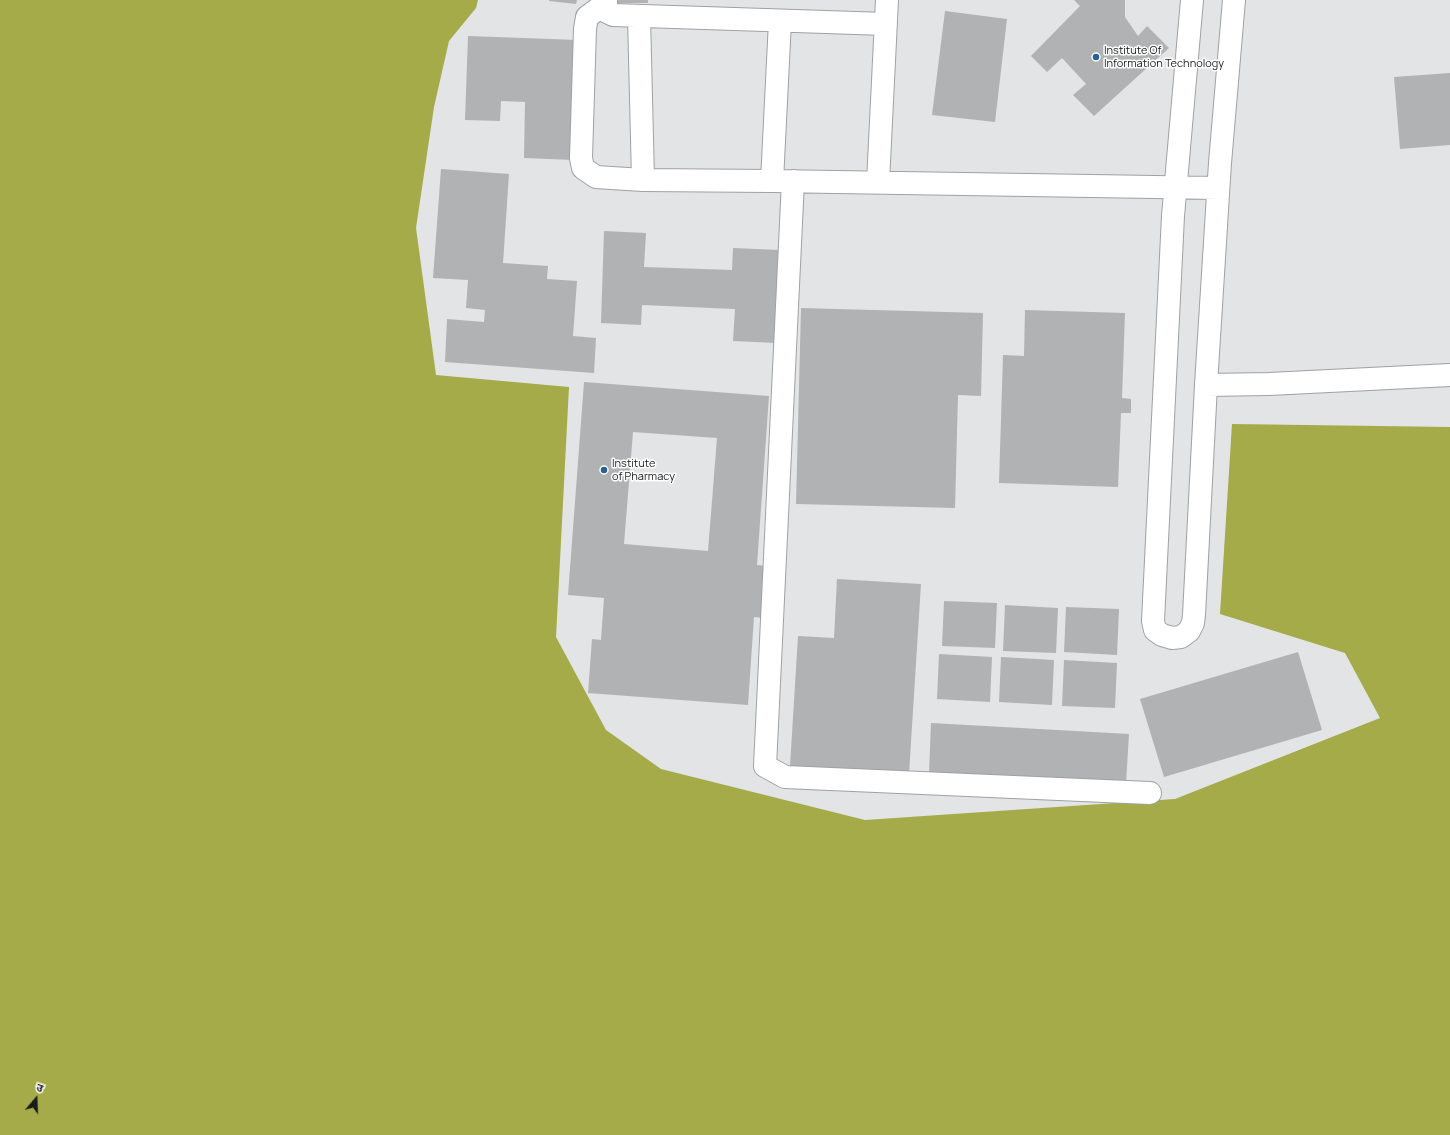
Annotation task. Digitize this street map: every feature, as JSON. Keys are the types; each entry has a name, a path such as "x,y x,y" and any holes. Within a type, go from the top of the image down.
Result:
{"street":[{"path":"878,182 887,0"},
{"path":"1192,0 1176,188 1153,620 1155,630 1162,635 1172,638 1181,637 1189,631 1193,623 1194,615 1218,188 1234,0"},
{"path":"606,1 605,11 613,15 886,24"},
{"path":"606,1 587,17 585,29 581,158 583,168 596,177 643,180 772,180 1218,188"},
{"path":"639,17 643,180"},
{"path":"772,180 780,21"},
{"path":"794,181 765,766 785,777 1150,793"},
{"path":"1206,385 1269,384 1450,375"}],"green space":[{"path":"0,0 478,0 476,8 449,41 434,107 416,228 436,375 569,387 556,637 606,730 661,769 865,820 1175,799 1380,718 1345,653 1220,614 1232,424 1450,427 1450,1135 0,1135"}],"building":[{"path":"549,0 577,0 576,4"},
{"path":"617,0 648,0 648,3 617,3"},
{"name":"Institute Of Information Technology","path":"1074,0 1125,0 1125,17 1138,36 1147,26 1169,48 1094,116 1073,95 1086,84 1062,58 1047,72 1031,56 1080,6"},
{"path":"945,11 1007,19 995,122 932,115"},
{"path":"468,36 578,40 574,160 524,158 525,102 501,101 500,121 465,120"},
{"path":"1450,73 1450,145 1400,149 1394,77"},
{"path":"441,169 509,174 503,263 548,266 547,279 577,281 573,336 596,338 594,373 445,362 447,319 484,322 485,310 466,308 468,280 433,278"},
{"path":"604,231 646,233 644,267 732,270 733,248 780,250 776,343 733,341 735,309 642,305 641,325 601,323"},
{"path":"801,308 983,313 981,396 958,395 955,508 796,504"},
{"path":"1025,310 1125,313 1122,398 1131,399 1131,413 1121,413 1118,487 999,483 1003,355 1024,356"},
{"path":"584,382 769,396 757,565 767,566 763,618 754,617 748,705 588,693 592,639 601,640 604,598 568,595","holes":["633,432 717,438 708,551 624,544"]},
{"path":"837,579 921,584 909,774 790,766 798,636 834,638"},
{"path":"944,601 997,603 995,648 942,646"},
{"path":"1005,605 1058,608 1056,653 1003,651"},
{"path":"1066,607 1119,609 1117,655 1064,652"},
{"path":"1298,652 1322,730 1164,777 1140,699"},
{"path":"939,654 992,657 990,702 937,699"},
{"path":"1001,657 1054,660 1052,705 999,702"},
{"path":"1064,660 1117,663 1115,708 1062,706"},
{"path":"931,723 1129,734 1126,784 929,773"}],"place":[{"name":"Institute Of Information Technology","path":"1096,57"},
{"name":"Institute of Pharmacy","path":"604,470"}]}
